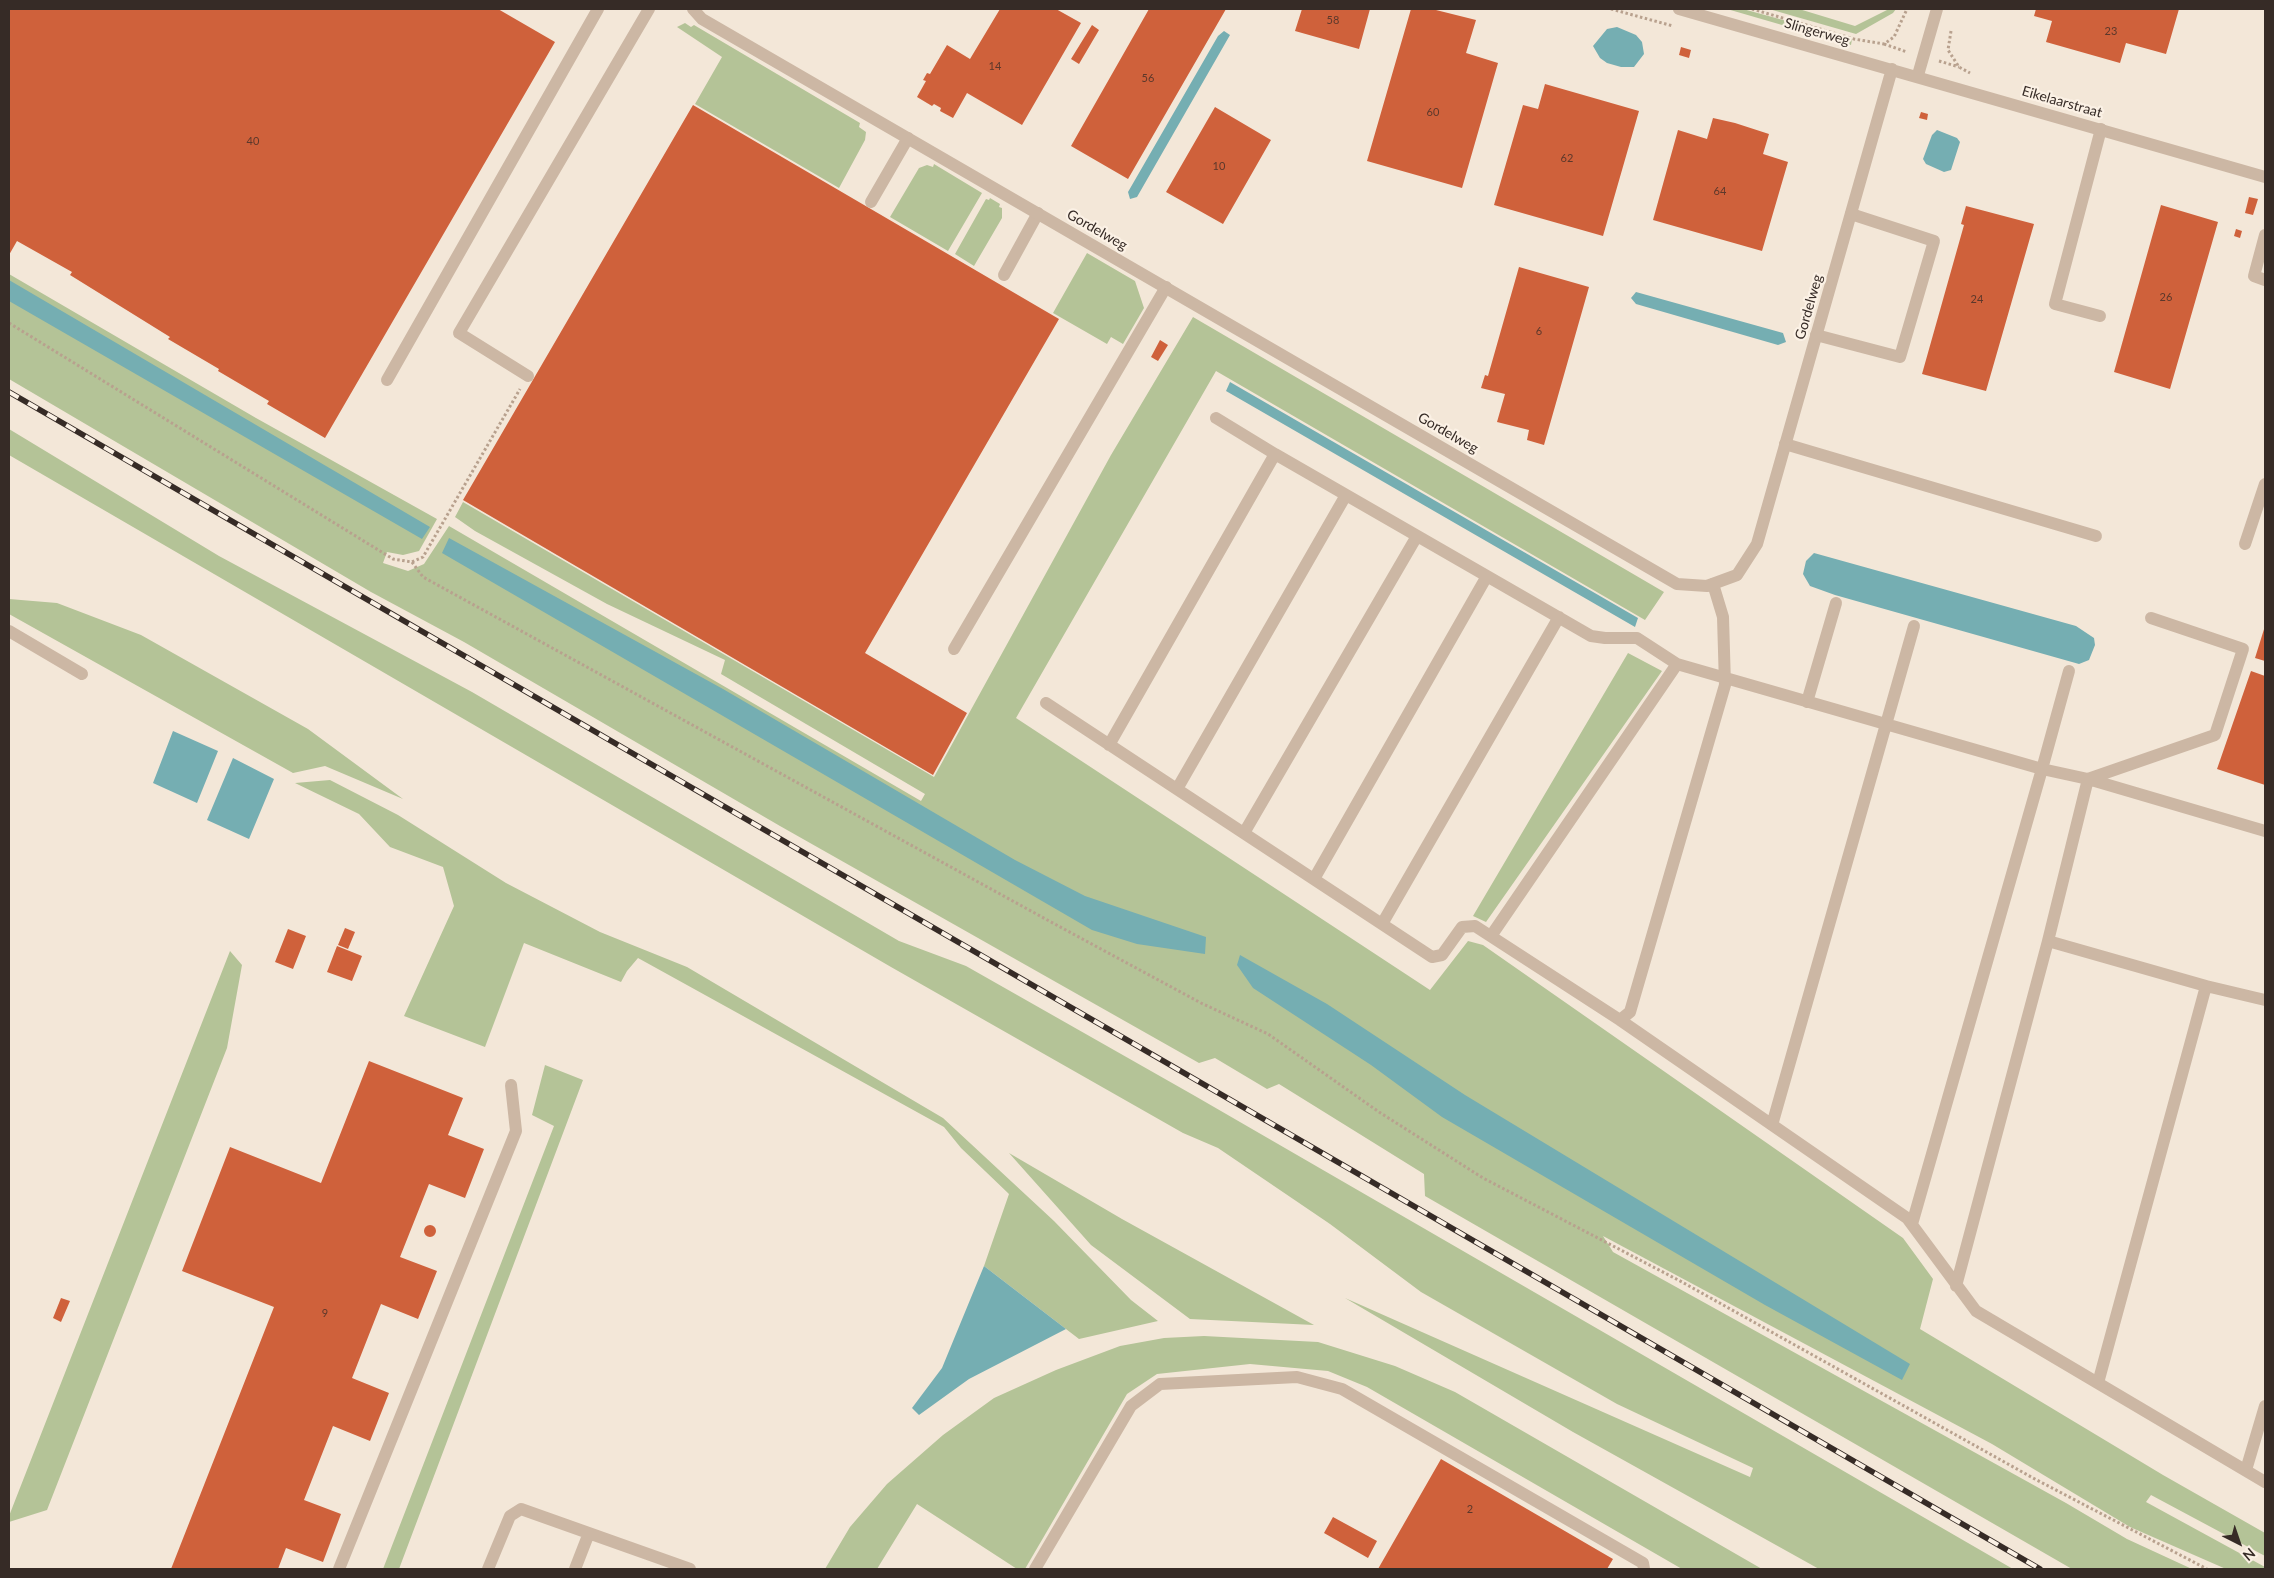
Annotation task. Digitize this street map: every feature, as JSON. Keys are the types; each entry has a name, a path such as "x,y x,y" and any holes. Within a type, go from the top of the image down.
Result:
{"street":[{"path":"387,380 598,9"},
{"path":"528,376 459,332 648,9"},
{"name":"Gordelweg","path":"693,9 702,19 1677,584 1708,586 1737,575 1757,544 1892,69"},
{"name":"Slingerweg","path":"1679,9 1918,76"},
{"path":"1918,76 1937,9"},
{"name":"Eikelaarstraat","path":"1918,76 2265,176"},
{"path":"2100,316 2055,304 2101,129"},
{"path":"871,202 908,138"},
{"path":"1004,275 1038,213"},
{"path":"1816,335 1900,357 1934,242 1851,214"},
{"path":"2265,235 2254,276 2265,280"},
{"path":"954,649 1166,287"},
{"path":"1216,418 1591,636 1637,638 1677,664 1886,725 2265,831"},
{"path":"1785,444 2096,536"},
{"path":"1109,745 1275,454"},
{"path":"2244,544 2265,484"},
{"path":"1177,789 1346,495"},
{"path":"1244,833 1416,536"},
{"path":"1314,879 1487,576"},
{"path":"1620,1020 1630,1012 1725,685 1723,617 1713,584"},
{"path":"1807,702 1836,603"},
{"path":"1382,924 1559,617"},
{"path":"2088,780 2215,735 2243,649 2151,618"},
{"path":"1772,1124 1914,626"},
{"path":"9,631 82,674"},
{"path":"1491,936 1677,664"},
{"path":"1912,1224 2070,671"},
{"path":"1046,703 1432,957 1442,955 1462,927 1475,926 1491,936 1620,1020 1907,1218 1976,1311 2265,1482"},
{"path":"1956,1286 2048,941 2088,780"},
{"path":"2048,941 2206,986 2265,1000"},
{"path":"2098,1383 2206,986"},
{"path":"339,1569 516,1131 511,1085"},
{"path":"1035,1569 1131,1406 1160,1384 1297,1378 1342,1389 1643,1563 1644,1569"},
{"path":"2246,1470 2265,1406"},
{"path":"488,1569 510,1516 521,1509 588,1533 668,1566 690,1569"},
{"path":"574,1569 588,1533"}],"path":[{"path":"1752,9 1854,39 1884,44 1894,37 1907,9"},
{"path":"1950,34 1948,50 1959,66 1974,76"},
{"path":"9,323 393,559 412,562 423,557 528,376"},
{"path":"412,562 423,577 1051,922 1201,1003 1268,1034 1379,1112 1484,1178 1673,1277 2033,1478 2207,1569"}],"green space":[{"path":"1727,9 1743,9 1852,39 1851,45"},
{"path":"1769,9 1799,9 1855,26 1889,9 1896,9 1893,13 1856,34"},
{"path":"685,23 691,27 694,25 860,123 859,127 866,132 865,140 839,188 695,104 722,57 677,27"},
{"path":"934,164 982,193 948,251 890,217 919,168 927,165 933,167"},
{"path":"990,198 1000,204 1002,218 974,266 955,254 986,199 989,200"},
{"path":"1087,253 1135,281 1144,308 1123,344 1111,337 1107,344 1053,313"},
{"path":"9,274 256,418 437,519 419,551 403,555 387,552 383,563 408,571 424,564 449,526 921,801 925,794 721,674 725,660 607,604 475,531 455,517 463,502 934,777 1111,455 1193,317 1664,592 1645,620 1216,371 1016,718 1430,990 1468,941 1483,945 1903,1238 1933,1279 1920,1329 2163,1475 2265,1533 2265,1556 2151,1495 2146,1502 2265,1567 2265,1569 2226,1569 2130,1527 1992,1444 1603,1236 1613,1252 2066,1503 2127,1539 2192,1569 2072,1569 1425,1196 1424,1174 1279,1084 1267,1089 1215,1058 1199,1063 780,826 464,642 371,592 9,379"},
{"path":"9,429 219,556 472,692 899,941 966,966 1195,1096 2013,1569 1819,1569 1573,1432 1345,1298 1750,1477 1753,1468 1617,1404 1421,1292 1330,1224 1218,1148 1183,1133 891,967 9,455"},
{"path":"9,599 57,603 141,635 308,729 403,799 325,766 293,773 9,614"},
{"path":"1628,653 1662,671 1486,922 1473,916"},
{"path":"330,780 398,815 506,883 600,932 687,967 943,1118 1054,1221 1131,1300 1158,1321 1079,1339 984,1266 1009,1194 961,1148 944,1127 638,958 621,982 524,943 485,1047 404,1016 454,906 443,867 390,847 359,814 295,783"},
{"path":"230,951 242,965 227,1048 47,1510 9,1522 9,1516"},
{"path":"545,1065 583,1080 399,1569 383,1569 554,1126 532,1115"},
{"path":"1009,1153 1122,1219 1314,1325 1190,1319 1091,1245"},
{"path":"1204,1336 1318,1342 1395,1366 1455,1392 1762,1569 1682,1569 1367,1387 1328,1371 1250,1364 1157,1374 1127,1394 1025,1569 1017,1569 917,1504 877,1569 825,1569 850,1527 887,1484 943,1435 994,1398 1056,1370 1120,1346 1164,1338"}],"water":[{"path":"1617,27 1636,35 1642,42 1644,54 1634,67 1621,67 1607,63 1600,58 1593,46 1607,29"},
{"path":"1224,31 1230,35 1137,197 1130,199 1128,192 1218,36"},
{"path":"1937,130 1957,138 1960,142 1951,170 1944,172 1926,164 1923,159 1932,135"},
{"path":"9,280 430,527 422,539 9,301"},
{"path":"1636,292 1783,333 1786,342 1778,345 1636,304 1631,298"},
{"path":"1230,382 1638,618 1635,627 1226,391"},
{"path":"449,538 723,689 1015,860 1085,896 1206,937 1205,954 1137,944 1092,930 442,553"},
{"path":"1814,553 2076,626 2094,638 2095,645 2089,660 2079,664 1835,595 1810,586 1803,574 1806,561"},
{"path":"173,731 218,751 197,803 153,783"},
{"path":"233,758 274,779 249,839 207,820"},
{"path":"1240,955 1327,1004 1465,1095 1910,1364 1902,1380 1765,1305 1442,1117 1371,1065 1253,988 1237,965"},
{"path":"984,1266 1066,1329 969,1379 919,1415 912,1408 942,1368"}],"building":[{"path":"9,9 498,9 555,42 325,438 267,404 269,401 218,371 219,369 168,339 170,337 70,275 72,272 17,241 9,255"},
{"path":"1000,9 1056,9 1081,23 1022,125 967,93 953,118 940,111 941,108 934,104 932,106 917,97 926,81 923,80 927,73 930,74 947,45 970,59"},
{"path":"1149,9 1226,9 1128,179 1071,146"},
{"path":"1302,9 1370,9 1359,49 1295,31"},
{"path":"1411,9 1432,9 1476,20 1466,53 1498,63 1462,188 1367,161"},
{"path":"2036,9 2179,9 2166,54 2126,43 2120,63 2046,42 2052,21 2034,16"},
{"path":"1092,25 1099,30 1079,64 1071,59"},
{"path":"1681,47 1691,50 1689,58 1679,55"},
{"path":"1545,84 1639,111 1603,236 1494,205 1523,105 1538,109"},
{"path":"693,105 1059,319 865,653 967,713 933,775 463,500"},
{"path":"1215,107 1271,140 1223,224 1166,192"},
{"path":"1921,112 1928,114 1927,120 1919,118"},
{"path":"1713,118 1769,134 1763,154 1788,162 1762,251 1653,220 1678,130 1707,139"},
{"path":"2249,197 2258,199 2253,215 2245,213"},
{"path":"2161,205 2218,222 2170,389 2114,372"},
{"path":"1966,206 2034,224 1986,391 1922,374 1964,225 1961,224"},
{"path":"2236,229 2242,231 2240,238 2234,236"},
{"path":"1519,267 1589,287 1544,445 1527,440 1529,430 1497,422 1505,394 1481,388 1485,375 1488,376"},
{"path":"1160,340 1168,345 1158,361 1151,357"},
{"path":"2265,626 2265,661 2255,658"},
{"path":"2251,671 2265,676 2265,785 2217,769"},
{"path":"345,928 355,932 348,949 338,945"},
{"path":"288,929 306,936 293,969 275,962"},
{"path":"337,946 362,956 352,981 327,972"},
{"path":"369,1061 463,1098 448,1135 484,1149 465,1198 429,1184 400,1257 437,1271 418,1319 381,1304 352,1378 389,1393 370,1441 333,1426 304,1500 341,1514 323,1562 286,1548 278,1569 171,1569 274,1307 182,1271 230,1147 321,1183"},
{"path":"428,1225 432,1225 436,1231 432,1237 428,1237 424,1233 424,1229"},
{"path":"61,1298 70,1301 61,1322 53,1318"},
{"path":"1441,1459 1613,1559 1607,1569 1378,1569"},
{"path":"1333,1517 1377,1541 1368,1558 1324,1533"}],"railway":[{"path":"9,392 2040,1569"}]}
